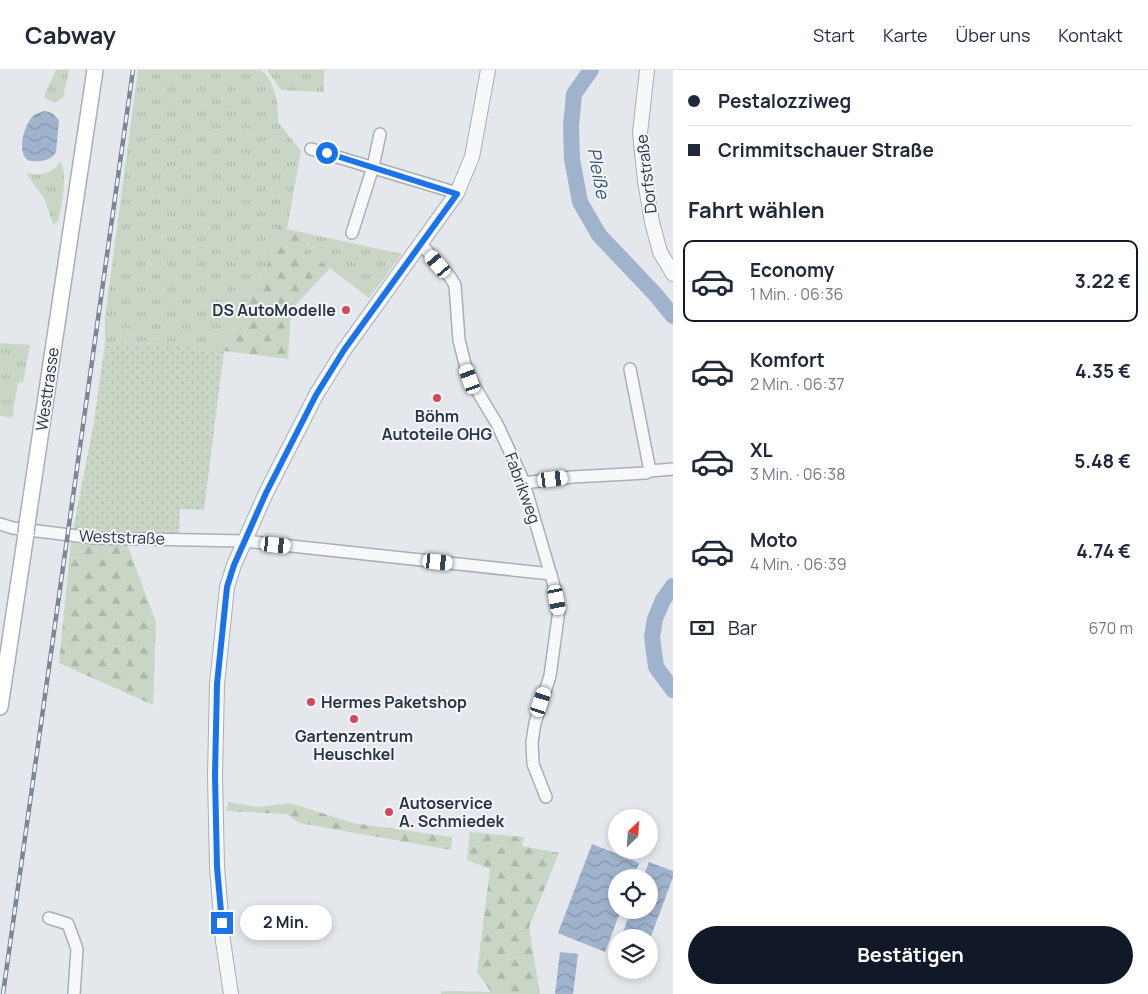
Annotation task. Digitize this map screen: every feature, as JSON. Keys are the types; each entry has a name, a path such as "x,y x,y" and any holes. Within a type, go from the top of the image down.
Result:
{"main road":[{"name":"Westtrasse","path":"0,707 95,70"}],"street":[{"path":"231,994 223,941 217,867 215,775 217,684 227,587 244,541 316,395 344,350 457,194 466,176 472,157 488,70"},
{"name":"Dorfstraße","path":"646,70 640,133 645,182 652,222 660,252 673,274"},
{"path":"352,233 373,167 380,134"},
{"path":"311,149 457,194"},
{"name":"Fabrikweg","path":"421,244 455,285 459,340 470,379 497,424 524,483 552,574 559,610 550,676 535,723 532,742 533,764 546,797"},
{"path":"630,369 650,471"},
{"path":"524,483 673,469"},
{"name":"Weststraße","path":"0,524 13,528 94,538 244,541"},
{"path":"244,541 552,574"},
{"path":"49,918 68,924 77,948 74,994"}],"green space":[{"path":"56,70 69,70 63,97 55,103 44,96"},
{"path":"138,70 260,70 273,86 278,108 278,122 301,151 287,229 278,228 268,263 233,325 224,351 173,344 105,343 105,317"},
{"path":"267,70 324,70 324,92 281,90"},
{"path":"60,161 64,174 64,191 58,222 53,224 44,198 27,175 28,173 38,175 47,173 54,169"},
{"path":"278,227 310,234 307,253 330,268 291,310 288,359 224,351 233,325 268,263"},
{"path":"310,234 402,254 369,298 307,253"},
{"path":"0,343 30,345 23,382 18,383 12,418 0,416"},
{"path":"105,343 173,344 224,351 204,510 180,509 179,533 73,530 94,422"},
{"path":"71,542 127,544 156,622 153,705 59,663"},
{"path":"229,802 257,807 290,803 353,823 452,837 451,850 299,823 287,814 226,811"},
{"path":"470,832 524,837 522,846 559,853 529,927 540,994 441,994 442,991 491,992 477,972 490,869 467,860"}],"water":[{"path":"45,111 52,113 59,120 56,152 45,160 30,161 25,158 23,153 24,132 34,115"},
{"path":"592,844 608,850 608,859 629,859 639,863 637,869 608,869 608,919 618,919 614,929 608,929 608,944 605,952 558,933"},
{"path":"649,862 673,871 673,877 658,918 658,869 646,869"},
{"path":"628,919 657,919 654,929 624,929"},
{"path":"560,952 578,954 573,994 555,994"}],"waterway":[{"name":"Pleiße","path":"591,70 574,94 571,126 572,159 580,202 599,235 655,294 673,316"},
{"name":"Pleiße","path":"673,586 663,600 655,619 652,637 656,667 673,690"}],"railway":[{"path":"3,994 133,70"}],"place":[{"name":"DS AutoModelle","path":"346,310"},
{"name":"Böhm Autoteile OHG","path":"437,398"},
{"name":"Hermes Paketshop","path":"311,702"},
{"name":"Gartenzentrum Heuschkel","path":"354,719"},
{"name":"Autoservice A. Schmiedek","path":"389,812"}],"route":[{"path":"222,923 217,867 215,775 217,684 227,587 234,565 266,493 316,395 344,350 457,194 327,153"}]}
